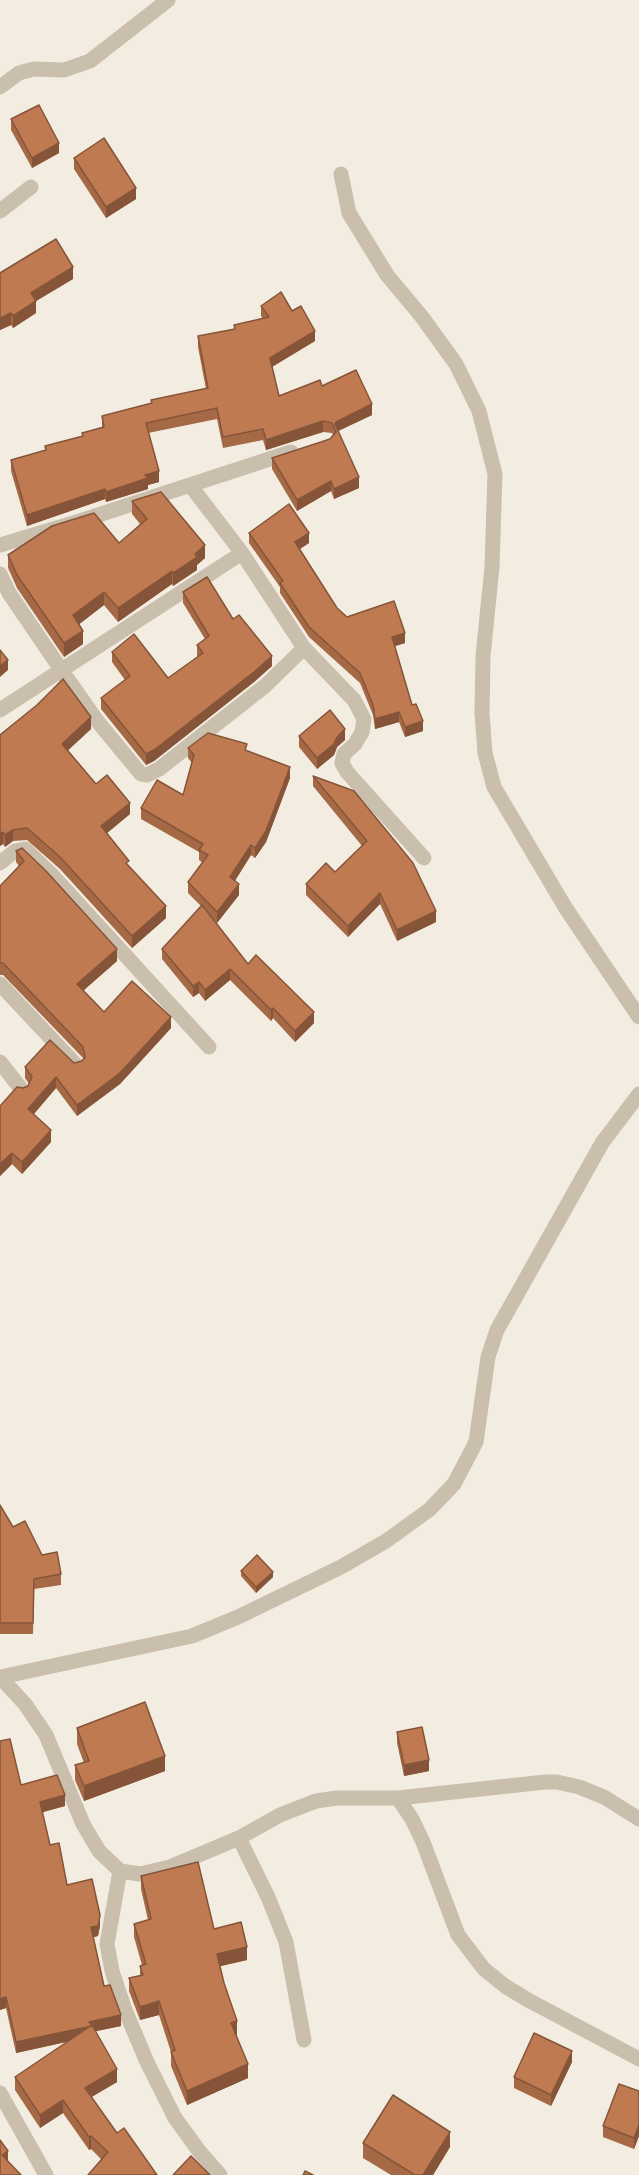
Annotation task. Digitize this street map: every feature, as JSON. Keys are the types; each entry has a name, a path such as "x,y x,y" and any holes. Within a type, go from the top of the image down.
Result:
{"street":[{"path":"0,87 20,73 34,69 64,70 90,61 168,0"},
{"path":"341,174 349,213 387,275 422,317 456,364 479,411 495,474 492,567 483,656 482,712 485,753 494,787 565,907 639,1017"},
{"path":"0,211 31,187"},
{"path":"0,545 304,448"},
{"path":"190,485 242,553 304,648 354,700 364,719 362,732 355,744 344,754 342,763 347,772 424,858"},
{"path":"0,710 242,553"},
{"path":"0,574 9,593 62,671 98,722 141,774 147,775 159,769 264,687 304,648"},
{"path":"0,863 15,851 25,849 53,876 209,1047"},
{"path":"0,984 76,1065"},
{"path":"0,1062 22,1090"},
{"path":"639,1094 602,1143 497,1330 488,1357 477,1442 454,1484 429,1510 386,1541 341,1566 238,1617 192,1636 1,1677 25,1704 46,1735 83,1824 99,1851 120,1871 140,1874 170,1867 238,1838 280,1815 316,1801 352,1797 398,1798 557,1782 579,1786 604,1797 639,1819"},
{"path":"398,1798 423,1842 458,1935 484,1969 505,1986 528,2000 639,2059"},
{"path":"238,1838 264,1888 286,1942 304,2040"},
{"path":"120,1871 107,1944 118,1990 147,2062 175,2118 220,2175"},
{"path":"0,2093 46,2175"}],"building":[{"path":"39,105 59,143 32,158 11,119"},
{"path":"104,138 136,188 106,207 74,158"},
{"path":"56,239 73,267 31,293 36,301 13,316 11,313 0,318 0,273"},
{"path":"281,292 292,311 301,306 315,331 270,358 279,396 320,380 322,386 356,370 372,404 335,424 359,477 334,489 331,481 297,500 272,458 330,439 336,432 332,423 323,421 266,440 263,429 223,437 217,408 146,423 159,471 145,475 148,478 106,492 105,489 27,515 11,460 46,450 45,446 83,436 82,433 104,427 102,416 152,403 151,400 208,388 198,336 235,329 234,325 269,317 261,306"},
{"path":"161,492 205,545 195,554 197,557 118,608 104,592 73,615 83,631 64,643 17,575 8,555 52,526 94,513 119,543 147,519 132,501"},
{"path":"289,504 309,533 295,542 337,608 347,617 394,601 405,633 392,637 412,705 416,704 423,721 405,727 399,712 375,719 373,705 360,673 309,627 280,583 283,581 249,533"},
{"path":"207,577 233,619 239,615 272,656 146,754 101,698 130,676 112,652 134,634 168,678 203,653 197,645 209,636 183,592"},
{"path":"0,650 8,660 0,666"},
{"path":"63,679 91,717 62,744 96,784 107,775 130,803 101,826 129,861 126,863 166,906 132,936 60,857 27,828 13,830 5,835 3,832 0,834 0,735 37,705"},
{"path":"330,710 345,729 334,744 317,758 299,736"},
{"path":"208,733 247,744 245,750 290,767 266,831 255,848 251,845 230,877 239,884 217,912 188,882 208,855 199,850 203,844 141,808 157,780 183,795 194,755 188,748"},
{"path":"313,776 354,791 413,863 436,911 397,930 380,893 348,926 306,884 326,863 335,872 367,841"},
{"path":"22,848 117,949 77,984 104,1012 132,981 171,1017 120,1073 77,1105 56,1077 28,1109 51,1130 22,1162 12,1153 0,1164 0,1106 17,1087 28,1086 32,1077 25,1067 50,1040 74,1063 82,1061 85,1057 83,1047 3,963 0,963 0,886 24,861 16,851"},
{"path":"202,905 248,964 256,955 314,1012 295,1031 230,969 205,990 199,982 193,986 162,949"},
{"path":"0,1505 13,1527 25,1521 42,1555 57,1552 61,1574 34,1579 33,1623 0,1623"},
{"path":"257,1555 273,1572 256,1587 241,1571"},
{"path":"145,1702 165,1756 84,1786 75,1765 89,1761 77,1728"},
{"path":"422,1727 429,1760 404,1765 397,1732"},
{"path":"10,1739 21,1785 57,1775 65,1795 40,1802 50,1845 59,1843 67,1885 92,1879 100,1915 98,1926 91,1927 104,1986 110,1985 121,2015 89,2022 92,2026 16,2042 6,1997 0,1999 0,1741"},
{"path":"198,1862 214,1929 241,1922 247,1947 217,1954 237,2021 231,2023 248,2064 187,2091 171,2052 175,2050 159,2001 140,2007 129,1978 143,1975 140,1966 146,1964 134,1924 151,1919 141,1876"},
{"path":"92,2025 117,2069 85,2088 117,2133 124,2128 157,2175 88,2175 108,2152 91,2136 89,2137 63,2100 40,2115 15,2077"},
{"path":"534,2033 572,2051 551,2095 514,2077"},
{"path":"619,2084 639,2091 639,2125 634,2138 603,2126"},
{"path":"393,2095 450,2132 423,2175 415,2175 363,2143"},
{"path":"0,2140 8,2151 2,2155 21,2175 0,2175"},
{"path":"191,2156 210,2175 173,2175"}]}
